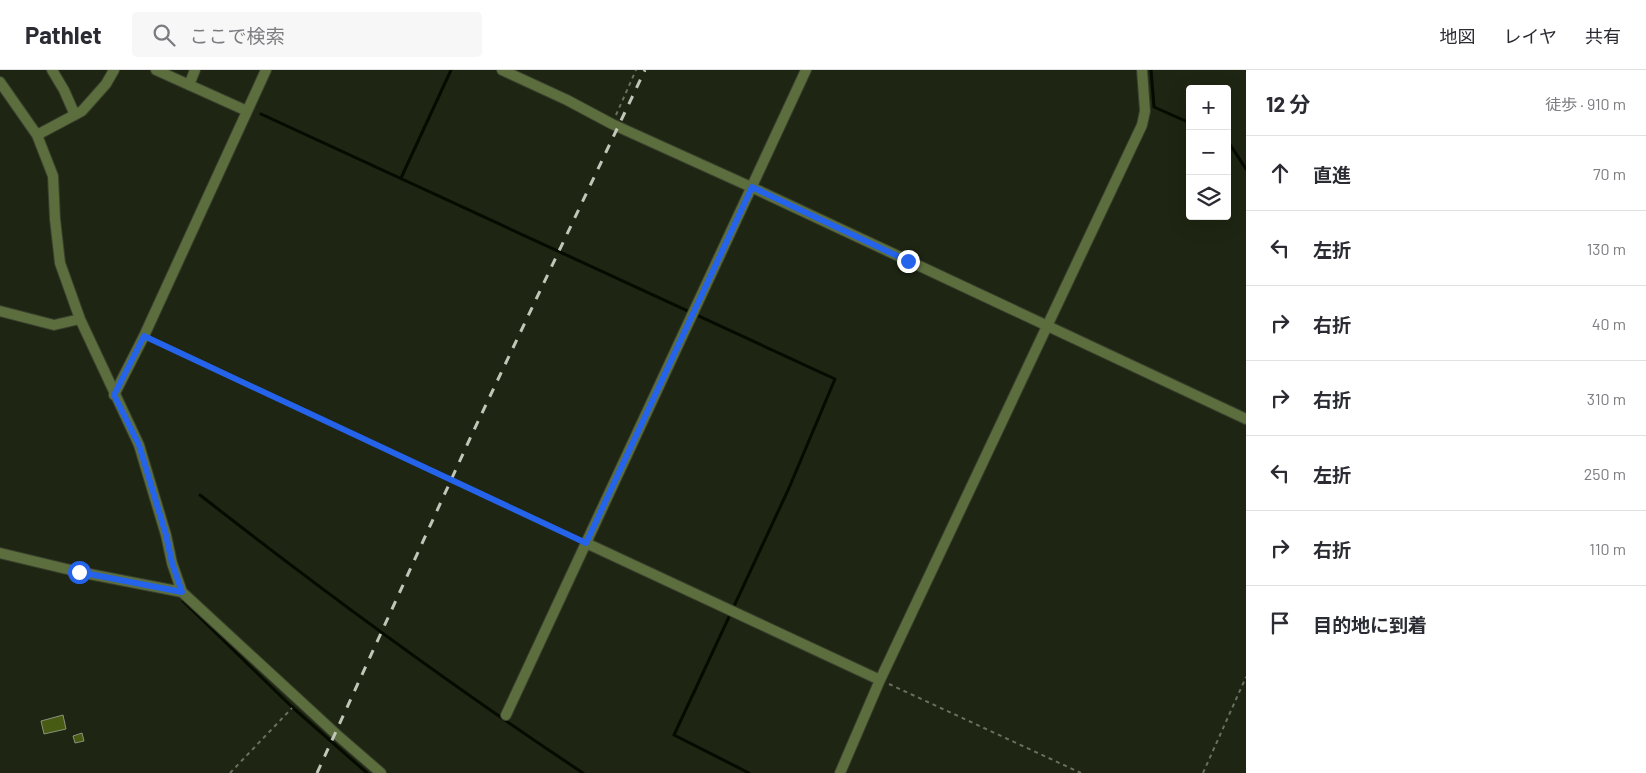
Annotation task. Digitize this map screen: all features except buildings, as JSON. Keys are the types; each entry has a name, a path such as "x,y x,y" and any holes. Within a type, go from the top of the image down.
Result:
{"street":[{"path":"52,70 76,115"},
{"path":"37,135 82,111 106,84 114,70"},
{"path":"157,70 247,111"},
{"path":"189,84 195,70"},
{"path":"114,395 144,336 266,70"},
{"path":"502,70 567,100 612,124 752,187 1246,419"},
{"path":"506,714 806,70"},
{"path":"840,773 880,680 1142,125 1145,111 1142,70"},
{"path":"0,82 37,135 53,176 60,263 80,319 139,445 182,592 381,773"},
{"path":"0,311 54,325 80,319"},
{"path":"586,543 880,680"},
{"path":"0,553 79,572 182,592"}],"path":[{"path":"612,124 636,70"},
{"path":"144,336 586,543"},
{"path":"1203,773 1246,677"},
{"path":"880,680 1081,773"},
{"path":"230,773 299,700"}],"waterway":[{"path":"401,178 451,70"},
{"path":"1151,70 1154,107 1186,121"},
{"path":"261,114 835,379 789,488 674,735 749,773"},
{"path":"1231,146 1246,169"},
{"path":"200,495 389,638 583,773"},
{"path":"183,601 291,706 367,773"}],"railway":[{"path":"317,773 473,432 645,70"}],"route":[{"path":"79,572 182,592 139,445 114,395 144,336 586,543 752,187 908,261"}]}
